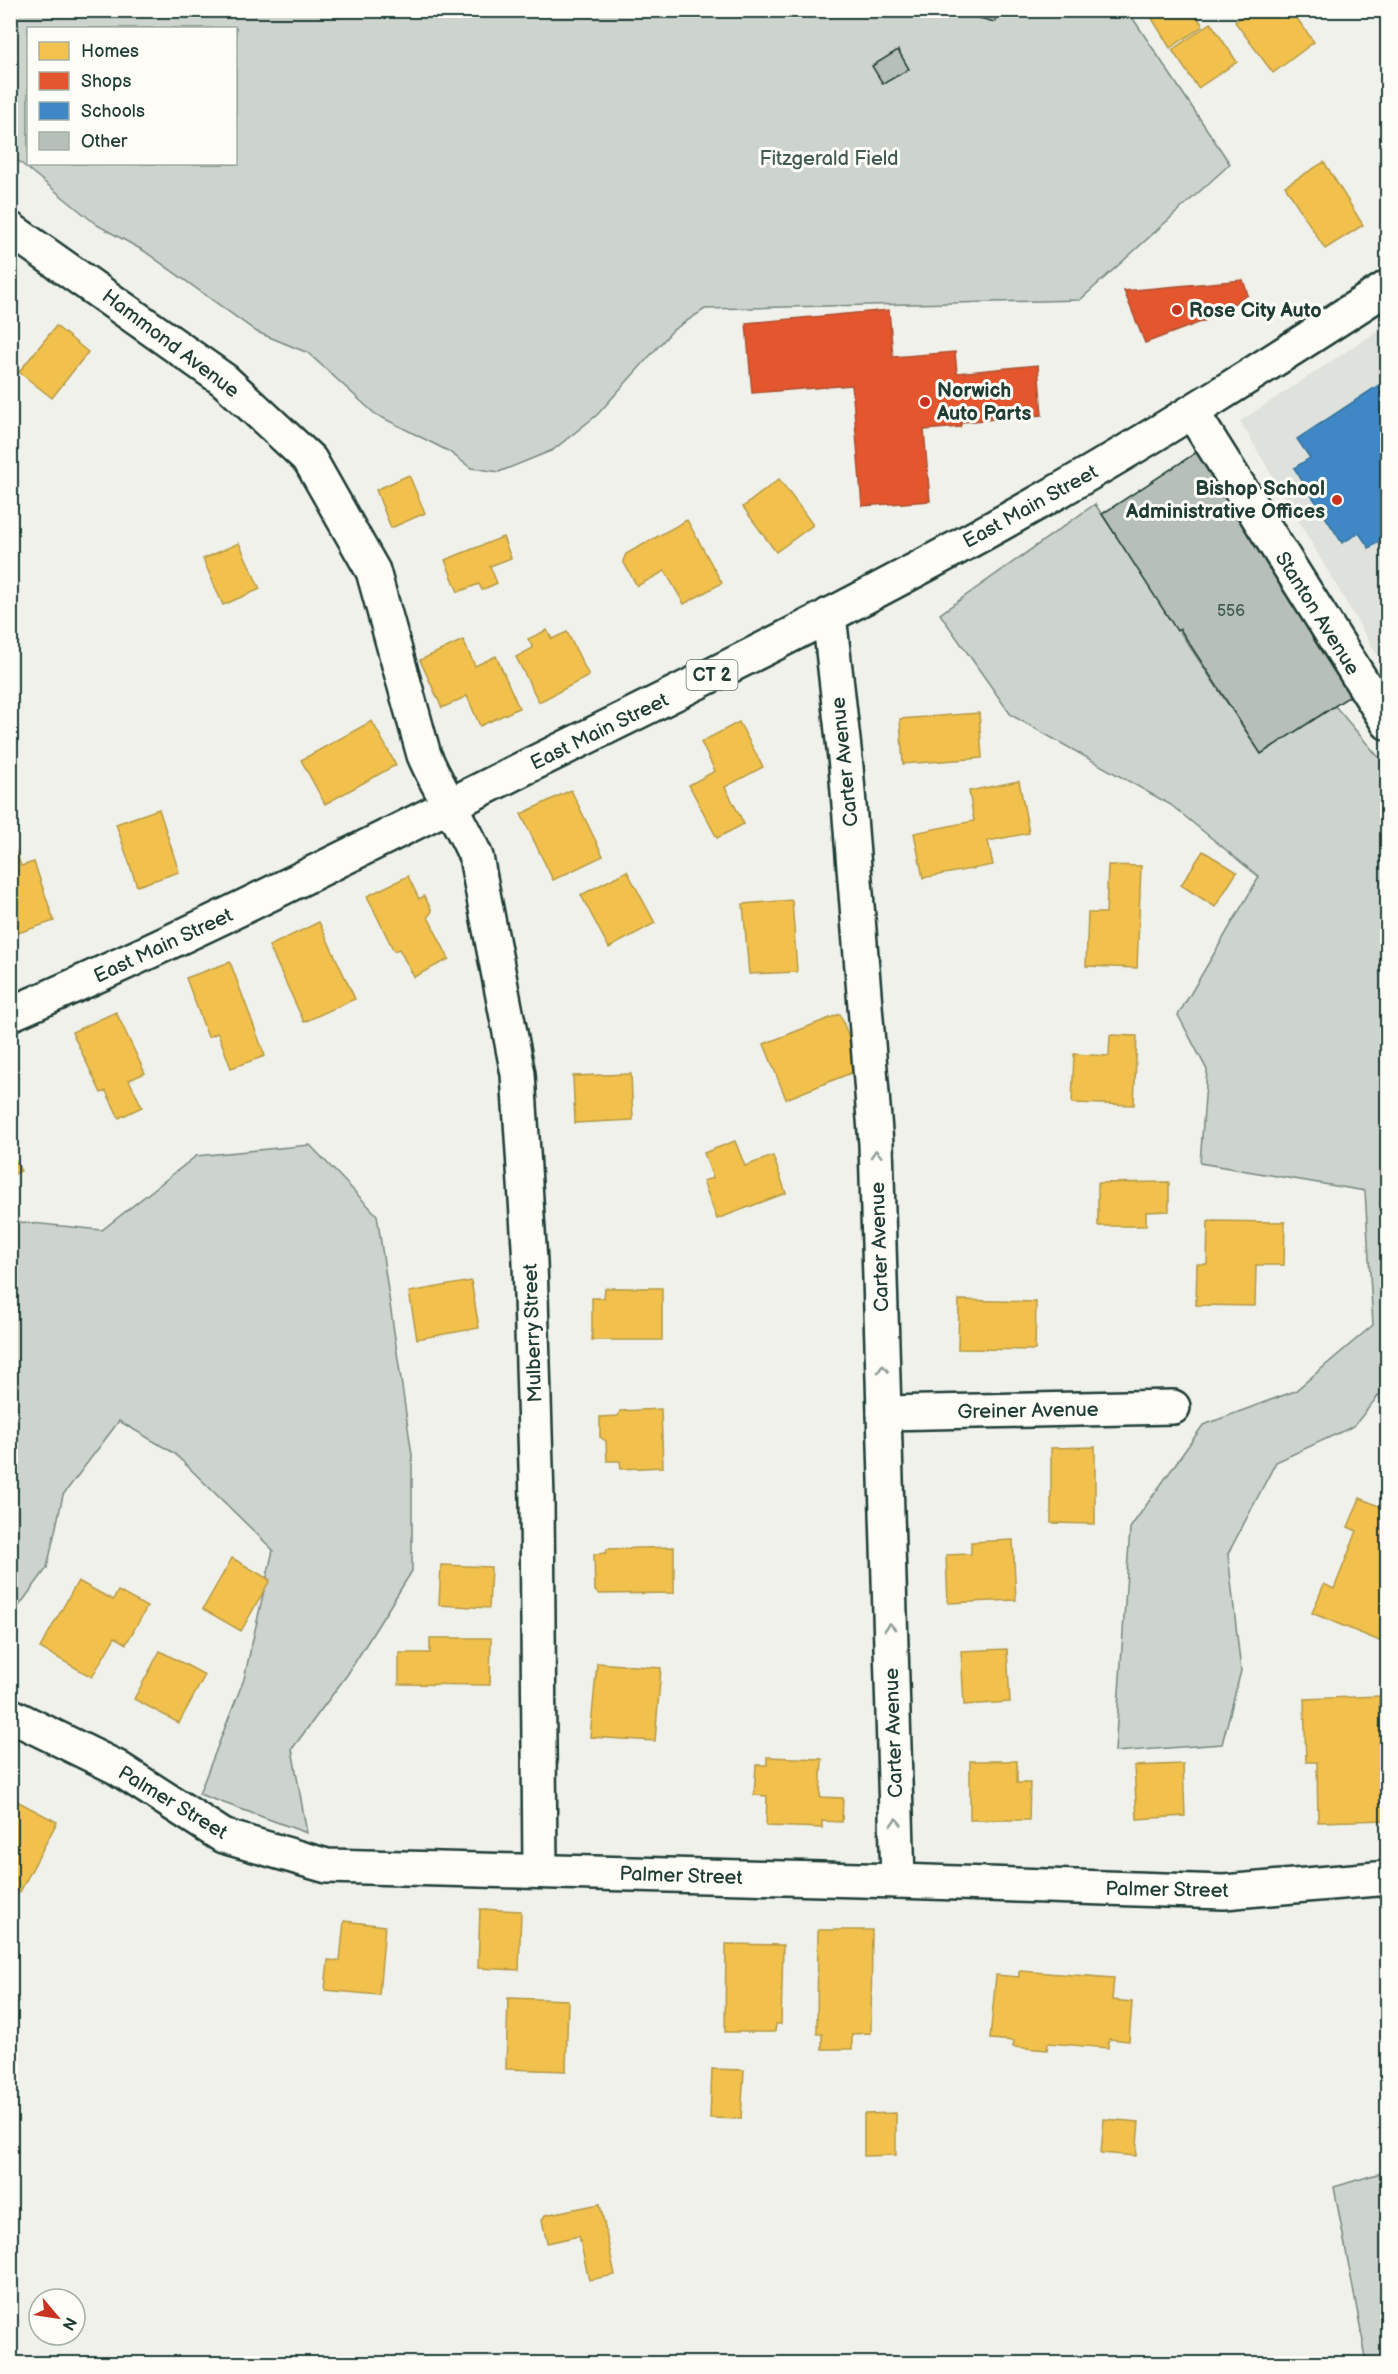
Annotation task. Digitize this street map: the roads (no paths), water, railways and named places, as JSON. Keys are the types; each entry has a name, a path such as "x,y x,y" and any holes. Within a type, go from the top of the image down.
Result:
{"main road":[{"name":"Hammond Avenue","path":"10,229 225,380 310,460 373,571 424,755 449,806"},
{"name":"East Main Street","path":"10,1014 156,950 829,615 1030,508 1192,412 1388,287"},
{"name":"Stanton Avenue","path":"1192,412 1388,723"},
{"name":"Carter Avenue","path":"829,615 847,779 876,1144 898,1881"},
{"name":"Mulberry Street","path":"449,806 468,839 478,867 518,1074 530,1262 537,1488 540,1870"},
{"name":"Greiner Avenue","path":"884,1413 1173,1407"},
{"name":"Palmer Street","path":"10,1715 116,1767 223,1836 327,1866 540,1870 1224,1892 1388,1878"}],"place":[{"name":"Rose City Auto","path":"1177,310"},
{"name":"Norwich Auto Parts","path":"925,402"},
{"name":"Bishop School Administrative Offices","path":"1337,500"}],"park label":[{"name":"Fitzgerald Field","path":"829,158"}]}
